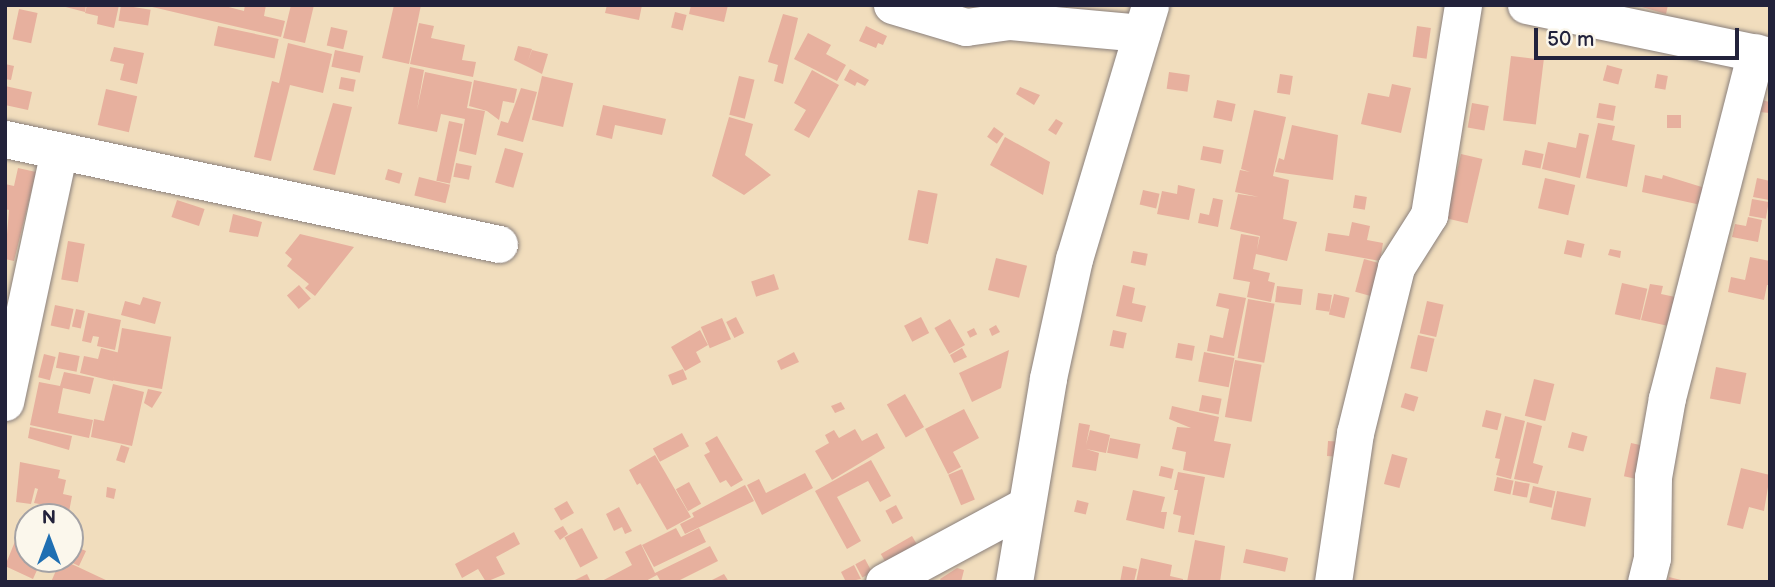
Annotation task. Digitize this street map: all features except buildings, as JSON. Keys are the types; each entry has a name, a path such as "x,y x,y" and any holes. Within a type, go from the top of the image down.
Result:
{"street":[{"path":"892,5 966,27 1010,21 1145,19 1074,258 1025,506 1014,582"},
{"path":"1333,582 1354,433 1396,267 1429,215 1464,5"},
{"path":"1526,5 1763,54 1667,398 1653,478 1652,558 1646,582"},
{"path":"5,139 499,244"},
{"path":"5,402 59,151"},
{"path":"884,582 1025,506"}]}
